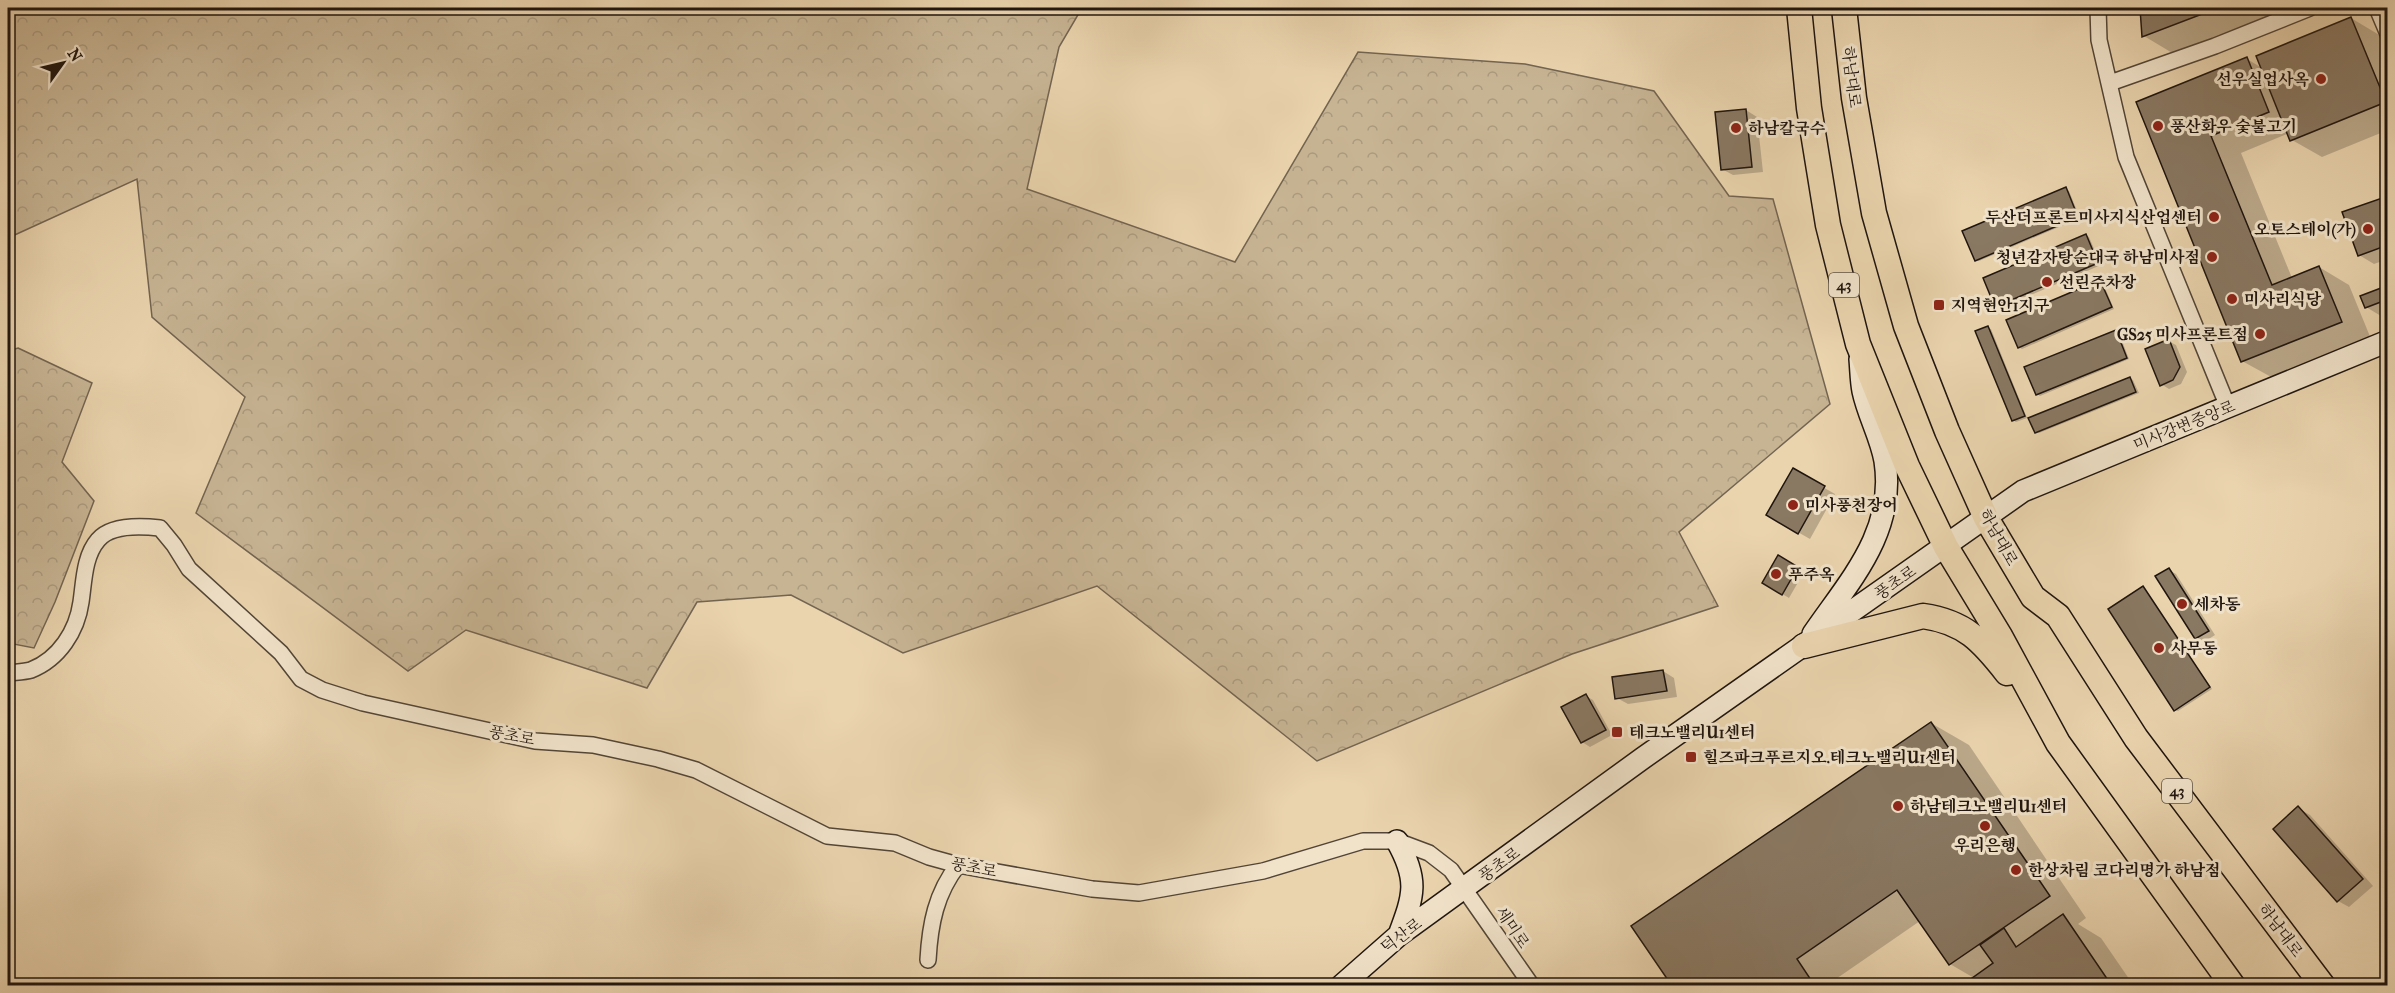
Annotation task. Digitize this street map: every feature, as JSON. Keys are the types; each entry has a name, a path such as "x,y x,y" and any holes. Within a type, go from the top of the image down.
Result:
{"main road":[{"name":"43","path":"1799,8 1809,108 1828,225 1858,344 1907,466 1946,547 2000,636 2058,743 2233,986"},
{"name":"하남대로","path":"1844,8 1854,98 1874,213 1903,315 1947,431 1986,518 2033,597 2058,616 2136,738 2323,986"},
{"path":"1804,646 1911,618 1923,616 1943,618 1974,635 1986,646 2058,743"}],"street":[{"path":"2098,8 2099,40 2126,157 2228,407"},
{"path":"2110,83 2215,46 2310,8"},
{"path":"2377,8 2388,34"},
{"name":"미사강변중앙로","path":"1986,518 2024,491 2388,341"},
{"path":"1804,646 1866,558 1883,516 1886,486 1885,462 1878,432 1863,391 1858,344"},
{"name":"풍초로","path":"8,673 30,670 47,661 63,646 74,628 81,605 83,579 89,556 98,538 116,529 142,526 160,528 189,569 281,653 301,679 322,690 363,703 535,741 593,745 658,759 696,770 827,836 895,843 929,857 958,865 1092,889 1139,893 1263,871 1363,841 1397,841 1429,853 1466,888 1643,758 1986,518"},
{"path":"1397,841 1411,867 1412,889 1410,904 1399,935"},
{"path":"928,960 937,900 947,879 958,865"},
{"name":"덕산로","path":"1341,986 1399,935 1466,888"},
{"name":"세미로","path":"1466,888 1532,986"}],"green space":[{"path":"8,8 1082,8 1059,47 1027,189 1235,262 1358,52 1525,64 1654,91 1729,196 1773,199 1830,404 1679,532 1718,606 1572,654 1317,761 1097,586 903,653 791,595 697,602 647,688 466,630 408,671 196,513 245,397 152,317 137,179 8,238"},
{"path":"18,348 92,383 62,462 94,501 55,602 34,648 8,643 8,351"}],"building":[{"path":"2140,8 2218,8 2142,37"},
{"name":"선우실업사옥","path":"2351,17 2386,102 2290,141 2256,56"},
{"name":"두산더프론트미사지식산업센터","path":"2247,57 2269,112 2211,136 2272,285 2319,266 2342,322 2241,362 2136,102"},
{"path":"1746,109 1752,167 1721,170 1715,112"},
{"path":"2066,187 2078,217 1975,261 1962,231"},
{"name":"오토스테이(가)","path":"2388,196 2388,245 2358,256 2342,212"},
{"path":"2086,234 2098,263 1995,307 1983,278"},
{"path":"2100,280 2112,307 2018,348 2006,320"},
{"path":"2381,288 2386,300 2365,308 2360,296"},
{"path":"1988,326 2025,416 2012,421 1975,331"},
{"path":"2116,330 2127,358 2036,395 2024,367"},
{"path":"2169,339 2180,367 2173,380 2160,386 2145,349"},
{"path":"2130,377 2136,392 2035,433 2028,418"},
{"path":"1793,468 1825,486 1798,534 1766,515"},
{"path":"1778,555 1798,567 1782,595 1762,583"},
{"name":"세차동","path":"2169,568 2209,631 2195,639 2155,576"},
{"name":"사무동","path":"2143,586 2210,687 2174,711 2108,609"},
{"path":"1663,670 1667,691 1615,699 1612,677"},
{"path":"1586,694 1606,730 1581,743 1561,707"},
{"name":"하남테크노밸리U1센터","path":"1931,722 2050,896 1949,965 1897,890 1797,959 1815,986 1672,986 1631,926"},
{"path":"2298,806 2363,879 2337,902 2273,829"},
{"path":"2063,914 2112,986 1961,986 1993,963 1980,945 2004,928 2016,947"}],"place":[{"name":"선우실업사옥","path":"2321,79"},
{"name":"풍산화우 숯불고기","path":"2158,126"},
{"name":"하남칼국수","path":"1736,128"},
{"name":"두산더프론트미사지식산업센터","path":"2214,217"},
{"name":"오토스테이(가)","path":"2368,229"},
{"name":"청년감자탕순대국 하남미사점","path":"2212,257"},
{"name":"선린주차장","path":"2047,282"},
{"name":"미사리식당","path":"2232,299"},
{"name":"지역현안1지구","path":"1939,305"},
{"name":"GS25 미사프론트점","path":"2260,334"},
{"name":"미사풍천장어","path":"1793,505"},
{"name":"푸주옥","path":"1776,574"},
{"name":"세차동","path":"2182,604"},
{"name":"사무동","path":"2159,648"},
{"name":"테크노밸리U1센터","path":"1617,732"},
{"name":"힐즈파크푸르지오.테크노밸리U1센터","path":"1691,757"},
{"name":"하남테크노밸리U1센터","path":"1898,806"},
{"name":"우리은행","path":"1985,826"},
{"name":"한상차림 코다리명가 하남점","path":"2016,870"}]}
